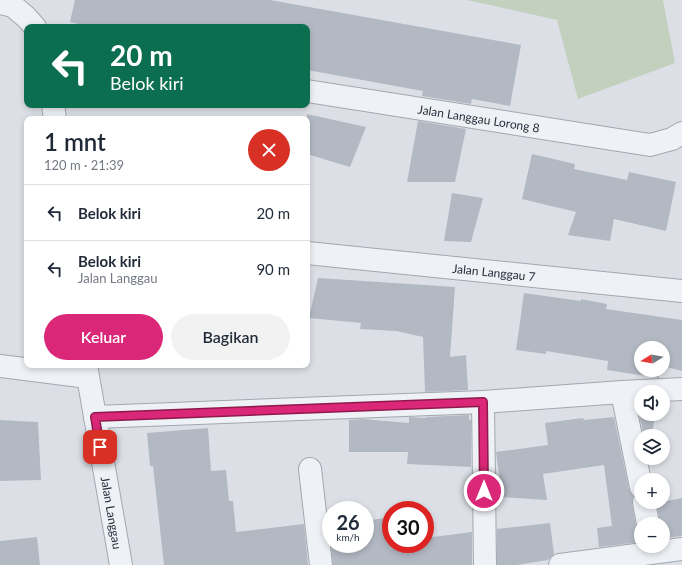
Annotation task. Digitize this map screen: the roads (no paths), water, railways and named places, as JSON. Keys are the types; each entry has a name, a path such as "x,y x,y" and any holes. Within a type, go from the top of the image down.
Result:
{"street":[{"path":"0,3 13,6 32,24"},
{"name":"Jalan Langgau Lorong 8","path":"310,91 650,145 672,139 682,133"},
{"name":"Jalan Langgau 7","path":"310,253 682,291"},
{"path":"0,366 24,367"},
{"path":"35,368 87,371"},
{"name":"Jalan Langgau","path":"87,371 121,565"},
{"path":"95,417 483,402 682,389"},
{"path":"622,392 638,473"},
{"path":"483,402 485,565"},
{"path":"310,469 321,565"},
{"path":"560,565 654,554 682,549"}]}
